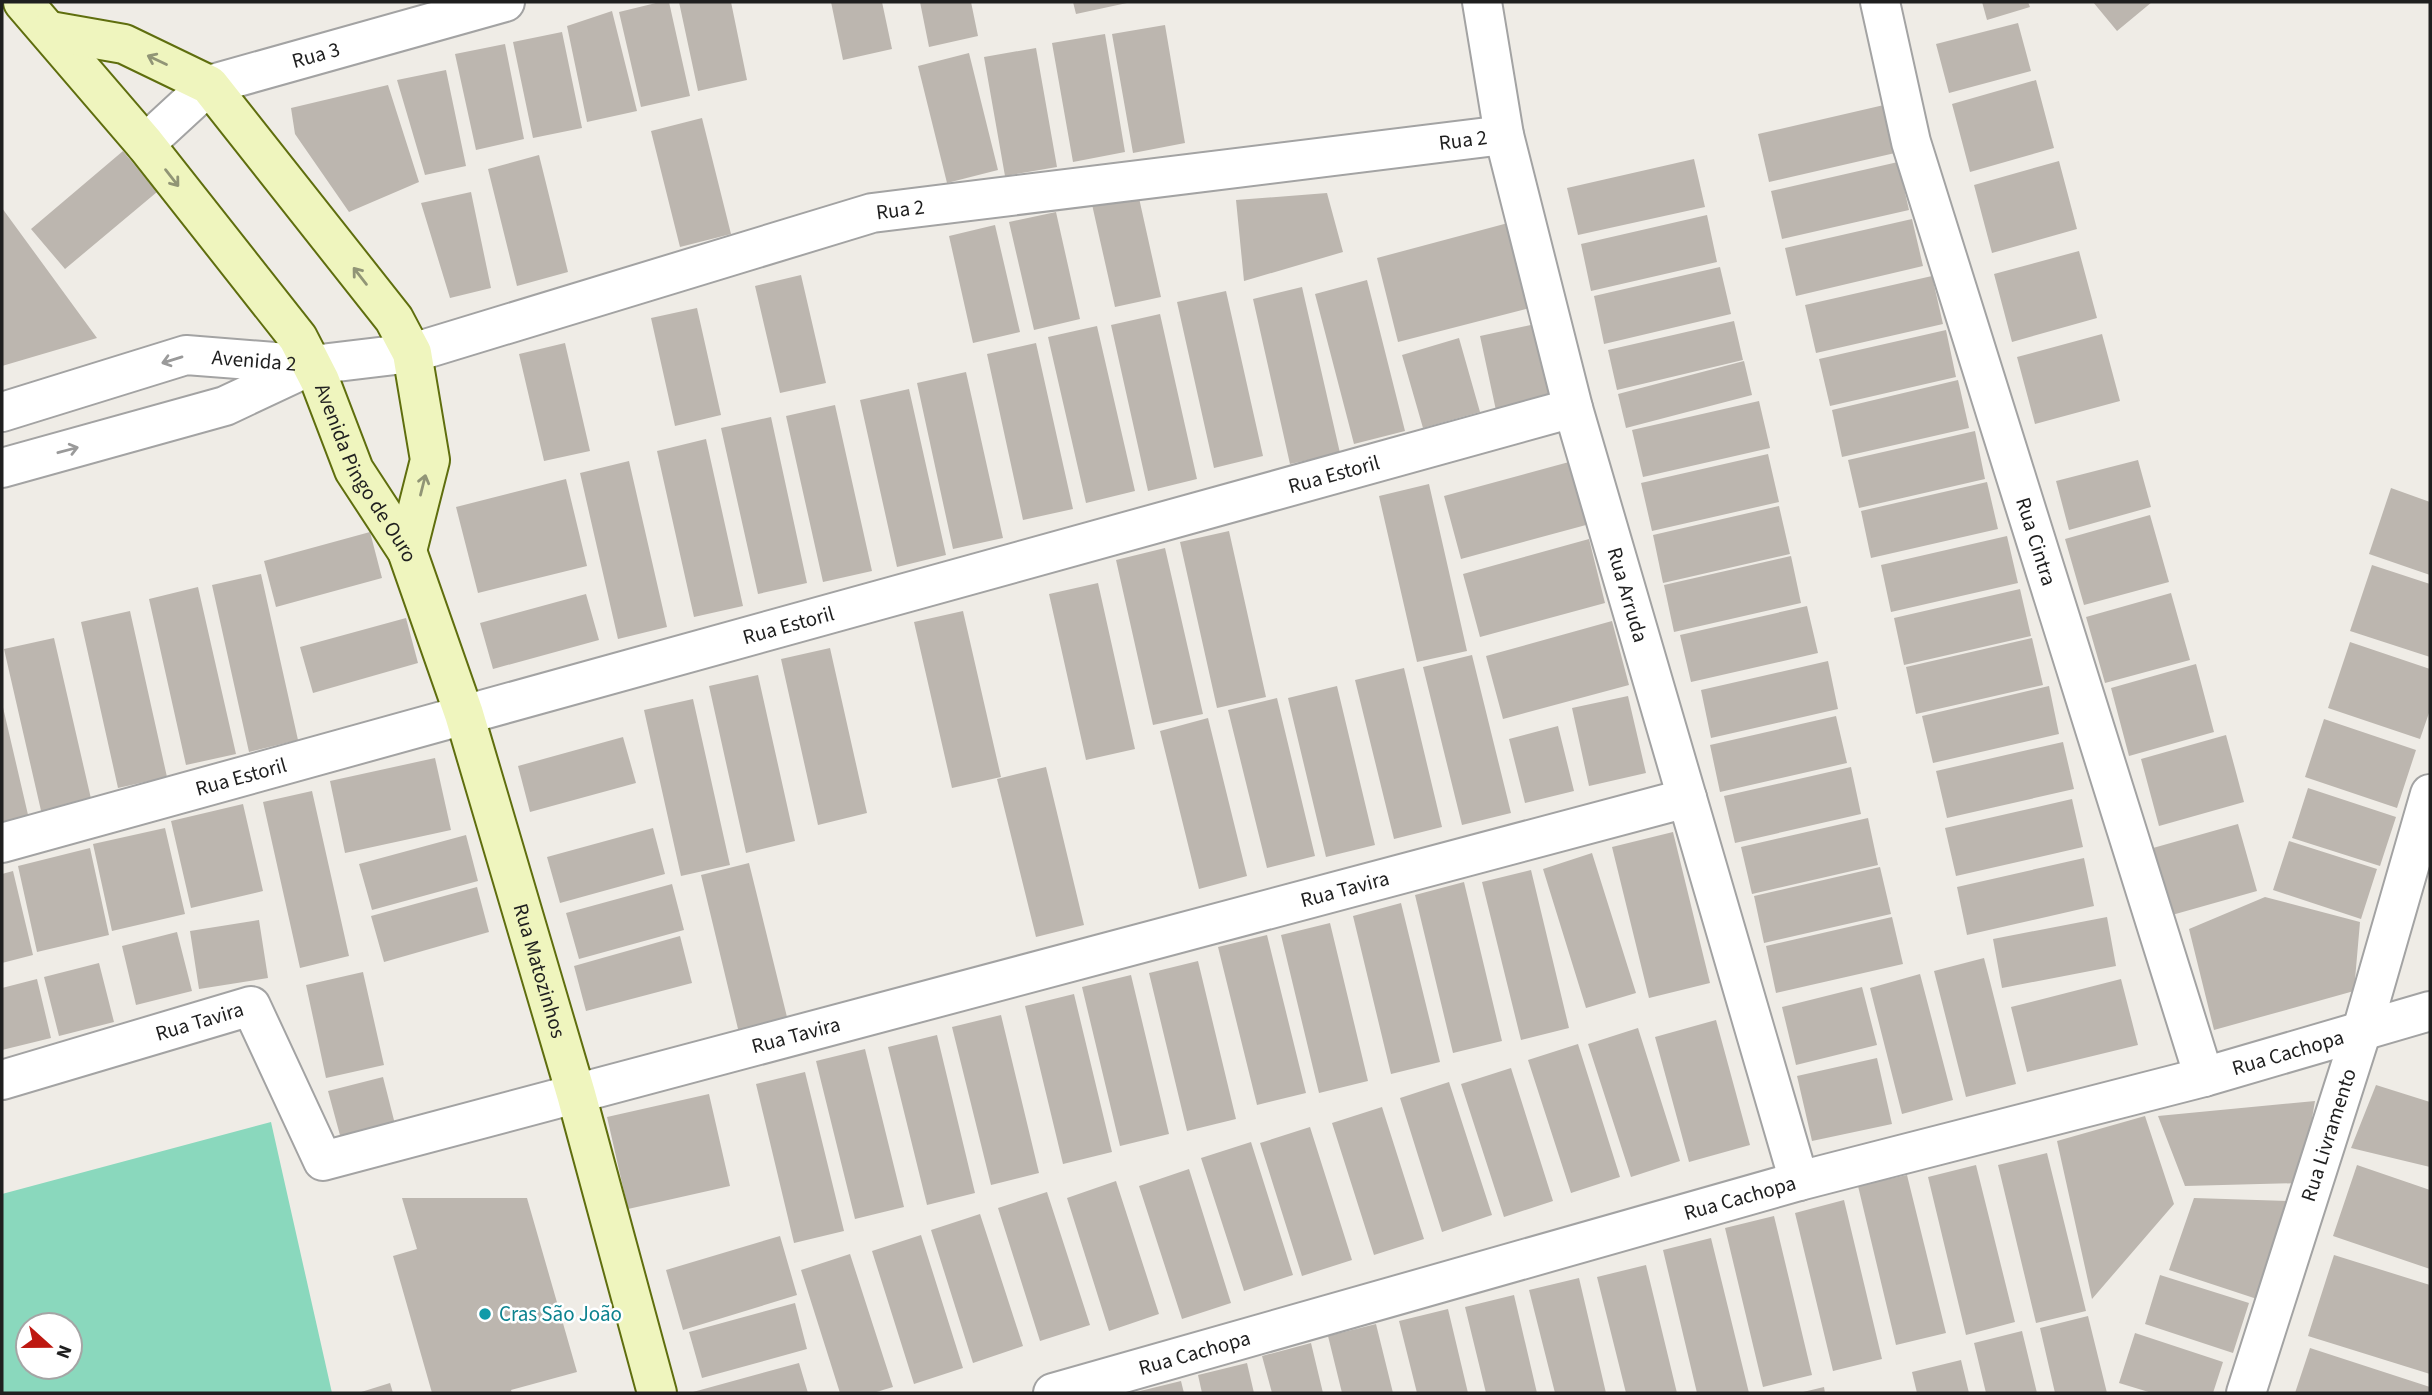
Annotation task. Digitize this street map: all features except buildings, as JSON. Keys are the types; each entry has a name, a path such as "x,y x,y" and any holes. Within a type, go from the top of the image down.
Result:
{"street":[{"path":"2,9 23,2"},
{"name":"Avenida Pingo de Ouro","path":"23,2 145,144 298,338 312,365 354,471 407,551"},
{"name":"Rua 3","path":"145,144 209,85 505,2"},
{"name":"Rua Arruda","path":"1482,2 1504,135 1573,408 1799,1181"},
{"name":"Rua Cintra","path":"1880,2 1911,142 2204,1077"},
{"name":"Avenida Pingo de Ouro","path":"50,31 124,44 209,85 394,319 412,353 430,460 407,551"},
{"name":"Rua 2","path":"312,365 412,353 872,213 1504,135"},
{"name":"Avenida 2","path":"2,412 186,355 312,365"},
{"name":"Avenida 2","path":"2,468 225,406 312,365"},
{"name":"Rua Estoril","path":"2,843 1573,408"},
{"name":"Rua Matozinhos","path":"407,551 464,714 576,1094 657,1393"},
{"name":"Rua Livramento","path":"2246,1393 2362,1030 2430,794"},
{"name":"Rua Tavira","path":"2,1080 251,1006 323,1161 1687,797"},
{"name":"Rua Cachopa","path":"1053,1393 1799,1181 2204,1077 2430,1010"}],"green space":[{"path":"271,1122 332,1393 2,1393 2,1194"}],"place":[{"name":"Cras São João","path":"485,1314"}]}
